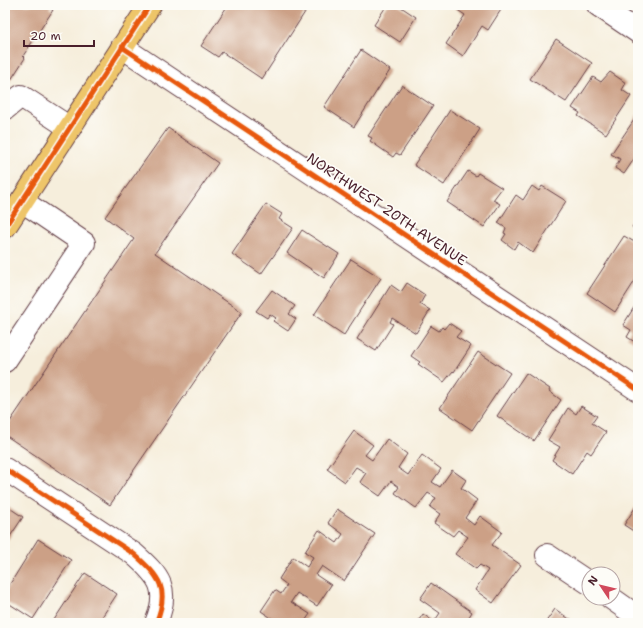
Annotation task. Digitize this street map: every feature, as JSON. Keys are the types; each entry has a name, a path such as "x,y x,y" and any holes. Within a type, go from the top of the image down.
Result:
{"main road":[{"path":"5,227 150,5"}],"street":[{"path":"598,5 638,32"},
{"name":"NORTHWEST 20TH AVENUE","path":"122,47 638,390"},
{"path":"5,109 21,96 70,128"},
{"path":"5,361 84,243 22,201"},
{"path":"5,469 134,554 159,579 163,593 162,608 156,623"},
{"path":"546,555 581,578"},
{"path":"621,605 638,617"}],"building":[{"path":"5,5 52,5 49,8 53,10 23,56 25,58 5,89"},
{"path":"228,5 301,5 307,9 262,79 222,52 218,57 201,46"},
{"path":"387,5 398,5 416,17 400,42 374,25"},
{"path":"450,5 504,5 488,30 482,26 463,56 446,44 465,15"},
{"path":"556,39 592,63 566,102 530,79"},
{"path":"361,50 390,70 354,127 324,107"},
{"path":"610,72 626,83 622,90 631,96 606,134 578,116 580,113 572,108 593,77 601,82"},
{"path":"402,85 433,106 400,155 396,153 393,157 370,141 372,138 368,136"},
{"path":"450,110 480,129 444,185 414,165"},
{"path":"638,114 638,153 624,174 615,168 620,159 611,154"},
{"path":"168,128 218,163 155,253 242,312 110,505 5,435 5,429 134,239 105,217"},
{"path":"468,171 476,176 478,173 502,188 493,200 500,204 484,227 447,202"},
{"path":"532,186 539,191 542,186 566,201 533,253 518,242 514,249 502,240 506,234 504,233 506,228 498,223 516,195 523,200"},
{"path":"266,204 282,214 279,219 293,228 261,274 232,254"},
{"path":"638,220 638,231 632,227"},
{"path":"302,230 339,254 324,278 287,253"},
{"path":"624,236 638,244 638,276 615,312 587,293"},
{"path":"351,259 381,278 344,335 314,315"},
{"path":"407,283 425,295 420,304 430,310 416,333 392,318 390,322 393,324 376,351 357,339 391,285 401,292"},
{"path":"272,290 295,306 289,314 296,319 288,331 273,321 276,318 270,314 267,318 256,311"},
{"path":"638,301 638,344 627,337 631,330 623,325"},
{"path":"449,323 461,331 456,337 471,346 454,372 453,371 444,382 418,364 420,362 411,356 431,326 439,331 442,327 444,329"},
{"path":"478,352 510,373 472,430 440,408"},
{"path":"526,373 550,389 549,391 561,400 534,441 497,416"},
{"path":"581,406 597,416 592,423 606,432 591,454 587,451 572,474 552,460 560,447 548,440 568,408 576,414"},
{"path":"354,431 373,445 365,455 372,460 387,439 407,454 398,468 408,475 422,455 441,469 432,482 440,487 452,470 466,480 461,488 477,500 465,518 474,525 480,516 502,532 492,545 521,565 493,603 475,590 488,570 480,565 476,569 455,554 468,537 458,530 453,536 434,523 440,514 430,507 436,498 428,493 416,508 395,493 399,487 391,481 380,496 360,482 366,473 356,467 345,482 327,469"},
{"path":"638,503 638,534 624,525"},
{"path":"5,505 23,517 5,544"},
{"path":"337,509 375,534 344,581 322,566 316,575 331,585 317,606 297,593 291,602 310,614 305,621 307,623 279,623 261,611 275,590 281,594 287,585 279,579 293,557 307,567 313,557 305,552 319,530 337,543 343,534 328,523"},
{"path":"38,539 71,560 33,619 5,601 5,592"},
{"path":"85,573 117,594 98,623 52,623"},
{"path":"431,583 472,612 465,623 417,623 423,614 434,622 440,613 420,599"},
{"path":"555,609 575,623 545,623"}],"cycle path":[{"path":"5,227 150,5"},
{"path":"122,47 638,390"},
{"path":"5,469 134,554 143,562 156,577 162,592 162,601 156,623"}]}
